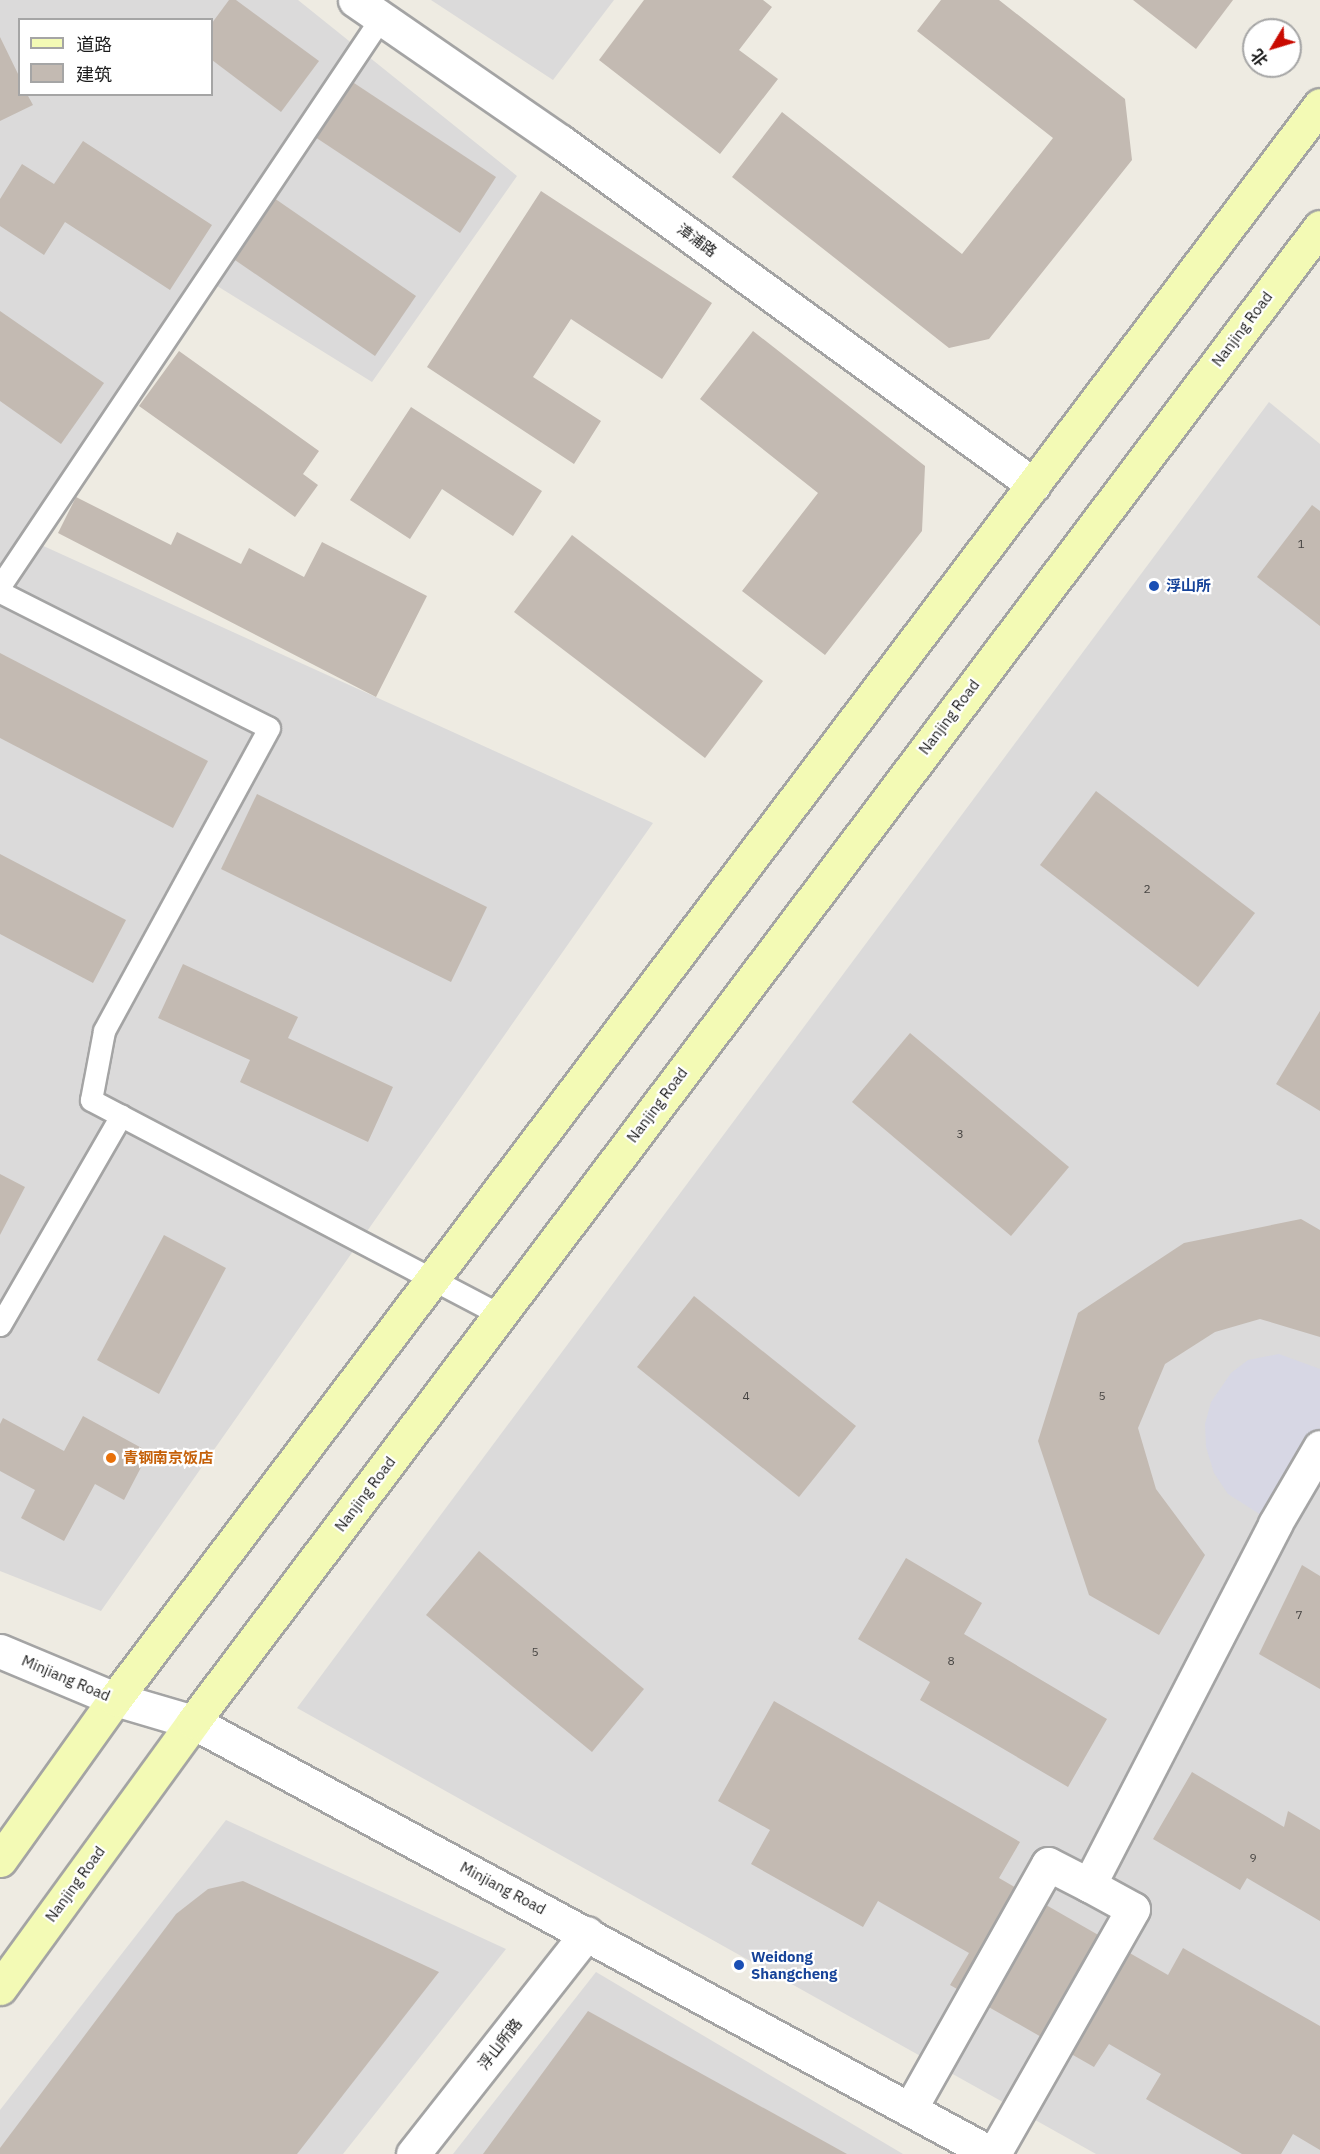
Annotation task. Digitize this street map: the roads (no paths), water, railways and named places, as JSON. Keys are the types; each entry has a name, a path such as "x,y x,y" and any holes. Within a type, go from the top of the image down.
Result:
{"main road":[{"path":"0,1860 114,1699 1035,485 1320,105"},
{"name":"Nanjing Road","path":"0,1988 193,1722 1320,227"}],"street":[{"name":"漳浦路","path":"368,9 561,141 1035,485"},
{"path":"1089,1885 1316,1464"},
{"name":"Minjiang Road","path":"0,1651 114,1699 193,1722 993,2154"},
{"path":"910,2109 1048,1864 1089,1885 1133,1909 993,2154"},
{"name":"浮山所路","path":"413,2154 587,1933"}],"lane":[{"path":"0,586 368,9"},
{"path":"0,592 269,728 104,1031 91,1100 435,1278 500,1315"},
{"path":"0,1325 121,1115"}],"place":[{"name":"浮山所","path":"1154,586"},
{"name":"青钢南京饭店","path":"111,1458"},
{"name":"Weidong Shangcheng","path":"739,1965"}]}
